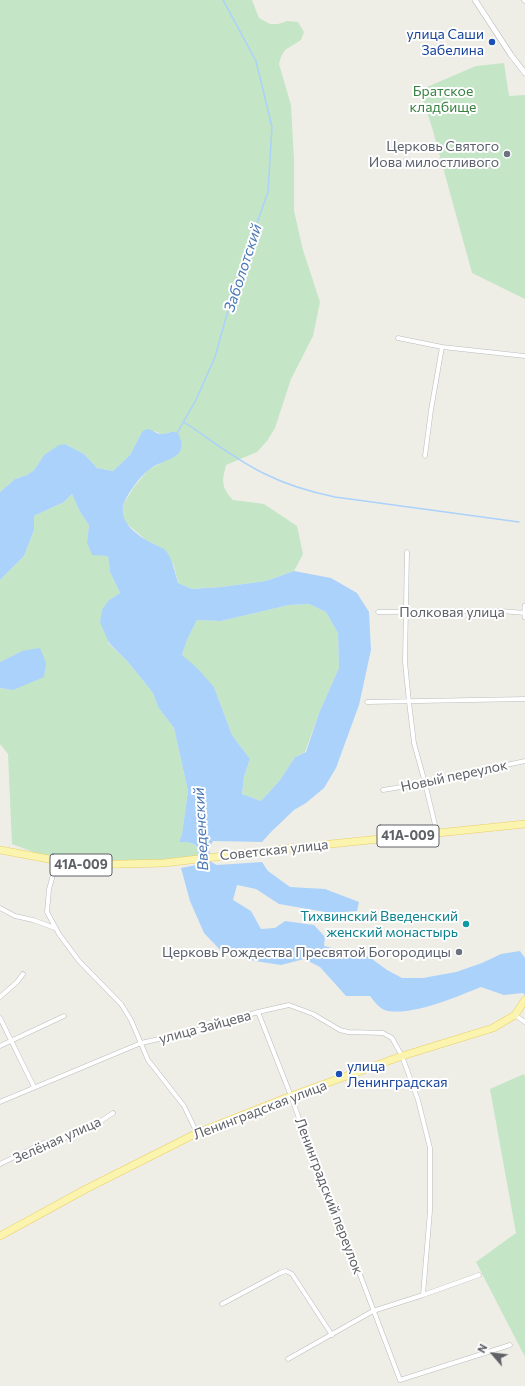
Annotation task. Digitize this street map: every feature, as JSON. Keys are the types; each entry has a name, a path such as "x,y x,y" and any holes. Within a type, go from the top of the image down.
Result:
{"main road":[{"name":"Советская улица","path":"0,850 81,865 164,863 525,824"},
{"name":"Ленинградская улица","path":"0,1236 86,1189 197,1133 291,1096 402,1056 492,1028 515,1015 525,1001"}],"street":[{"path":"478,1 511,55 525,73"},
{"path":"398,338 442,347 525,356"},
{"path":"425,456 442,347"},
{"path":"407,552 405,662 408,702 414,743 437,833"},
{"path":"525,606 525,617"},
{"name":"Полковая улица","path":"378,612 501,611 525,613"},
{"path":"367,702 525,699"},
{"name":"Новый переулок","path":"383,790 425,783 525,761"},
{"path":"57,861 49,889 47,912 58,934 79,961 121,1004 131,1020 148,1060 184,1106 197,1133"},
{"path":"0,908 15,916 33,920 55,928"},
{"path":"0,997 18,982 23,974"},
{"name":"улица Зайцева","path":"0,1102 140,1043 191,1032 258,1012 290,1005 313,1014 340,1030 348,1032 382,1033 392,1038 402,1056 418,1100 430,1148 430,1210 423,1296"},
{"name":"Ленинградский переулок","path":"258,1012 291,1096 332,1211 350,1251 400,1380 510,1345"},
{"path":"515,1015 525,1022"},
{"path":"0,1046 64,1016"},
{"path":"0,1018 34,1087"},
{"name":"Зелёная улица","path":"0,1164 44,1143 60,1140 98,1123 113,1114"},
{"path":"222,1304 286,1271 292,1274 332,1335"},
{"path":"288,1359 373,1311 423,1296 479,1276"}],"green space":[{"path":"0,0 252,0 259,18 270,24 278,24 287,21 298,22 304,32 301,40 285,50 279,64 291,105 294,160 294,211 303,250 320,302 313,336 291,379 275,428 267,441 257,452 226,465 223,480 226,491 233,500 264,504 297,526 303,554 294,571 266,581 221,587 192,589 178,583 174,566 165,550 146,540 126,523 122,514 124,503 134,487 148,470 177,455 170,432 162,434 153,431 142,432 130,455 113,471 97,468 84,454 65,444 44,455 34,470 27,475 15,479 0,492"},
{"name":"Братское кладбище","path":"504,63 509,96 525,95 525,299 472,273 433,131 420,90 476,66"},
{"path":"72,494 80,512 89,525 87,542 108,556 110,572 120,593 109,600 108,643 128,662 153,693 158,707 174,728 188,791 182,834 179,842 187,842 195,845 199,856 164,863 57,861 12,844 8,754 0,744 0,688 13,690 22,651 0,662 0,580 24,556 34,530 34,516 64,502"},
{"path":"309,604 326,612 338,633 339,668 319,713 305,752 295,757 280,780 261,801 242,794 244,777 250,759 232,735 214,687 182,655 187,640 197,620 221,621 289,605"},
{"path":"524,1074 525,1357 476,1262 516,1233 490,1089"}],"water":[{"name":"Введенский","path":"146,429 160,434 173,432 178,433 181,448 179,453 174,457 156,465 146,472 139,480 128,494 124,503 123,515 128,525 133,530 167,552 173,565 178,583 192,589 221,587 266,581 294,571 331,578 357,593 369,612 371,650 359,705 336,768 324,788 306,803 294,810 262,842 213,841 209,848 211,862 217,865 262,862 268,871 290,887 325,889 359,902 357,911 331,913 279,904 256,889 237,885 233,900 251,911 261,929 275,928 285,921 314,925 325,937 324,946 368,956 387,970 402,978 423,978 456,972 482,963 501,954 520,951 525,958 525,996 523,993 504,995 481,987 423,1008 399,1012 388,1011 375,1003 370,996 346,996 320,967 304,959 281,965 255,961 223,953 204,933 190,901 181,868 196,865 198,850 194,844 179,842 182,834 188,791 174,728 158,707 153,693 128,662 109,643 100,622 102,610 109,600 120,593 110,572 108,556 92,555 87,542 89,525 80,512 72,494 64,502 34,516 34,530 24,556 0,580 0,492 15,479 27,475 34,470 44,455 59,445 65,444 84,454 97,468 113,471 130,455 142,432","holes":["309,604 326,612 338,633 339,668 319,713 306,752 295,757 280,780 261,801 242,794 244,777 250,759 232,735 214,687 197,668 182,655 187,640 197,620 221,621 289,605"]},
{"path":"40,648 46,663 44,677 13,690 0,688 0,662 22,651"}],"waterway":[{"name":"Заболотский","path":"177,433 196,400 215,357 236,282 268,192 272,127 256,61 223,0"},
{"path":"184,422 254,468 290,485 335,497 519,522"}],"place":[{"name":"улица Саши Забелина","path":"492,42"},
{"name":"Церковь Святого Иова милостливого","path":"507,154"},
{"name":"Тихвинский Введенский женский монастырь","path":"466,924"},
{"name":"Церковь Рождества Пресвятой Богородицы","path":"459,952"},
{"name":"улица Ленинградская","path":"339,1074"}]}
